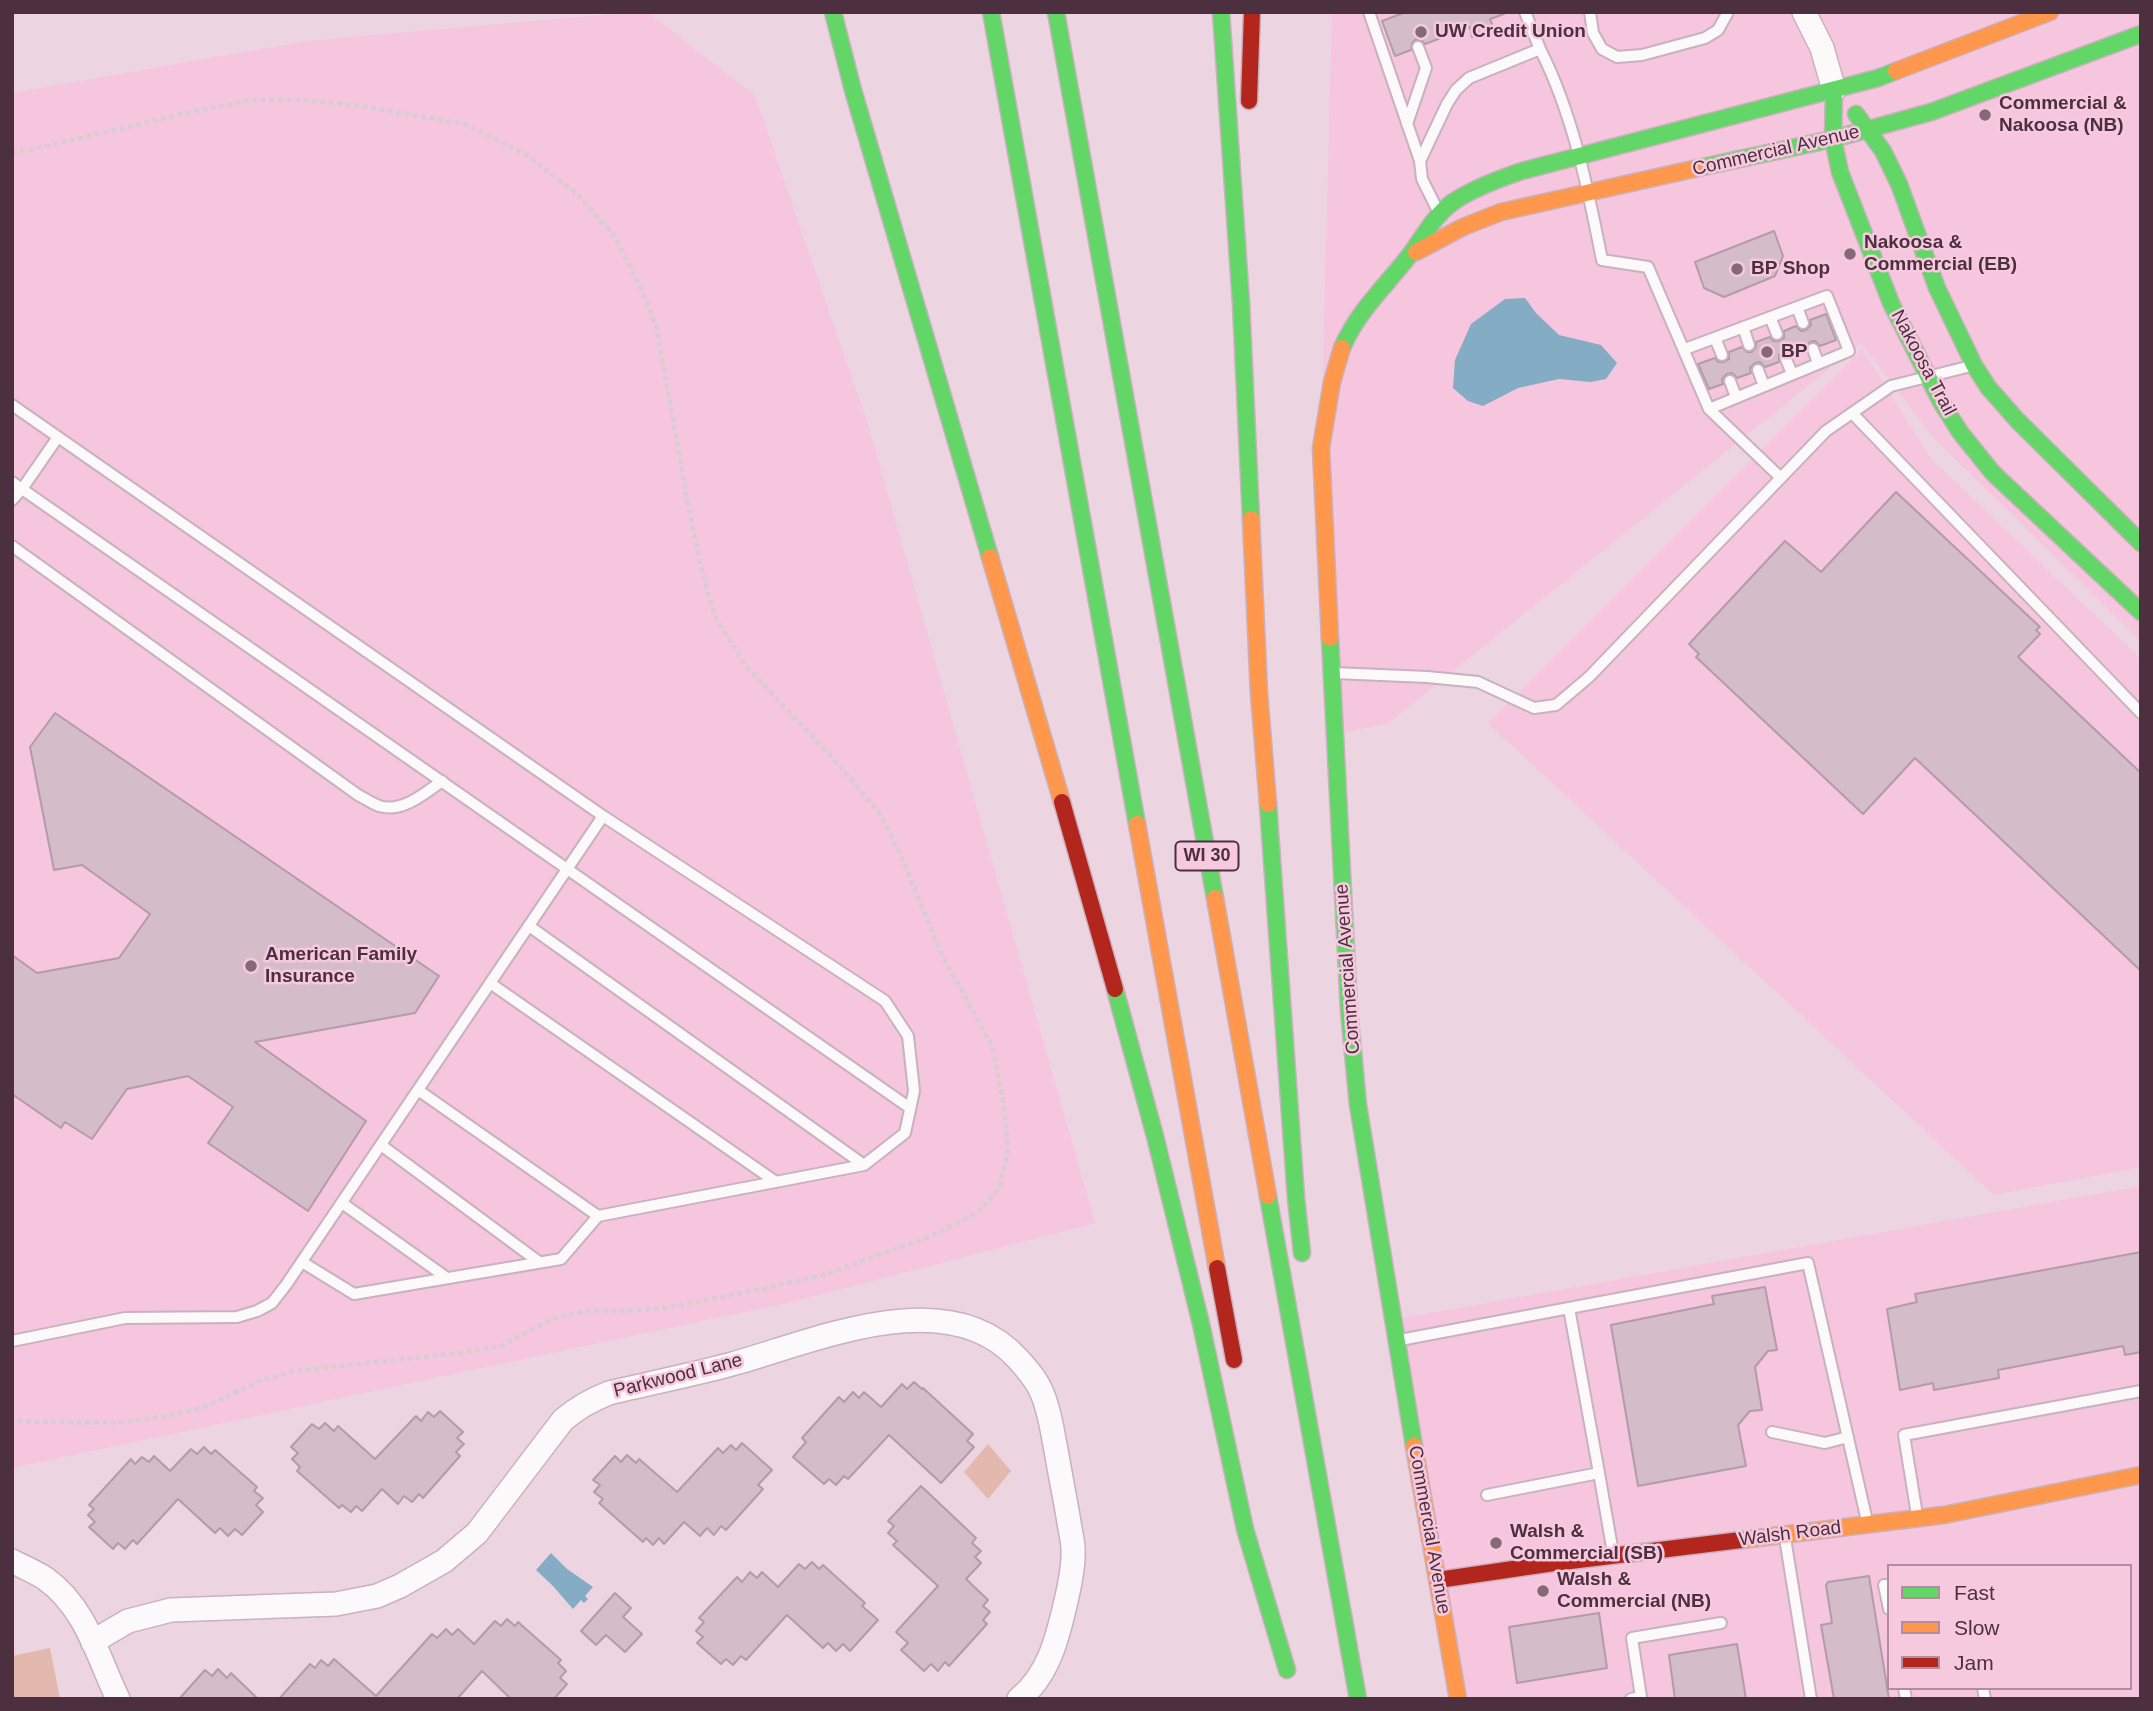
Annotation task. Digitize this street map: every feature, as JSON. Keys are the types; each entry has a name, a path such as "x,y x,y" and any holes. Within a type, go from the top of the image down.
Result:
{"main road":[{"path":"833,12 853,90 1086,884 1152,1123 1201,1324 1245,1529 1287,1670"},
{"name":"WI 30","path":"991,12 1238,1379"},
{"name":"WI 30","path":"1056,12 1359,1699"},
{"path":"1221,12 1241,303 1259,693 1296,1198 1304,1264"},
{"path":"1249,117 1252,12"},
{"name":"Commercial Avenue","path":"1458,1699 1396,1341 1359,1105 1352,1037 1321,448 1334,377 1343,346 1371,299 1409,256 1439,214 1456,200 1498,180 1522,171 1890,74 2050,12"},
{"name":"Commercial Avenue","path":"1409,256 1463,227 1516,208 1833,139 1931,112 2141,34"},
{"name":"Nakoosa Trail","path":"1834,90 1883,151 1899,184 1937,288 1974,365 1988,387 2017,420 2141,542"},
{"name":"Nakoosa Trail","path":"1834,90 1833,139 1840,172 1891,303 1928,378 1960,432 1993,473 2141,612"},
{"path":"1241,303 1247,157"},
{"path":"1320,1399 1359,1699"},
{"name":"Walsh Road","path":"1438,1580 1918,1519 2141,1475"},
{"path":"1267,1551 1290,1689"}],"street":[{"name":"Nakoosa Trail","path":"1804,12 1822,48 1834,90"},
{"name":"Parkwood Lane","path":"93,1643 128,1622 171,1611 336,1604 389,1591 444,1561 477,1532 563,1420 591,1400 609,1392 732,1364 829,1334 885,1323 913,1321 966,1326 990,1335 1011,1351 1029,1371 1042,1392 1050,1419 1073,1548 1072,1576 1057,1637 1046,1663 1019,1699"},
{"path":"12,1561 46,1579 84,1621 118,1699"}],"lane":[{"path":"1369,12 1420,161 1422,179 1439,214"},
{"path":"1525,12 1556,81 1588,191 1602,260 1648,267 1709,409 1781,478"},
{"path":"1590,12 1593,33 1602,49 1617,57 1642,55 1705,38 1718,30 1728,12"},
{"path":"1407,125 1426,68 1418,47"},
{"path":"1420,161 1447,104 1469,78 1540,49"},
{"path":"1685,349 1827,296 1849,351 1709,409"},
{"path":"1797,307 1803,323"},
{"path":"1770,317 1777,334"},
{"path":"1743,327 1749,345"},
{"path":"1715,338 1722,355"},
{"path":"1812,349 1818,363"},
{"path":"1786,359 1792,374"},
{"path":"1331,673 1478,681 1534,708 1556,705 1589,677 1826,431 1891,386 1974,365"},
{"path":"1758,370 1764,386"},
{"path":"1730,381 1736,397"},
{"path":"12,405 603,816 885,1001 908,1036 914,1091 905,1133 863,1165 598,1216 561,1259 354,1294 302,1262"},
{"path":"1852,413 2141,713"},
{"path":"12,500 17,486 58,437"},
{"path":"17,486 910,1108"},
{"path":"12,546 358,795 380,806 401,806 418,799 442,781"},
{"path":"12,1341 125,1318 237,1317 272,1303 603,816"},
{"path":"529,926 863,1165"},
{"path":"490,983 776,1182"},
{"path":"418,1090 598,1216"},
{"path":"380,1145 539,1262"},
{"path":"342,1203 447,1278"},
{"path":"1396,1341 1808,1263 1868,1525"},
{"path":"1569,1308 1613,1556"},
{"path":"1918,1519 1904,1435 2141,1391"},
{"path":"1772,1432 1825,1443 1848,1437"},
{"path":"1487,1495 1599,1473"},
{"path":"1785,1535 1811,1699"},
{"path":"1887,1585 1884,1585 1887,1599"},
{"path":"1631,1699 1641,1697 1632,1638 1721,1623"}],"shaded area":[{"path":"647,12 755,96 868,425 1095,1223 791,1302 12,1468 12,93 307,41"},
{"path":"1332,12 2141,12 2141,642 1932,436 1861,343 1387,724 1334,734 1321,448"},
{"path":"1862,349 1931,459 2141,659 2141,1167 1994,1195 1488,723"},
{"path":"2141,1186 2141,1699 1458,1699 1392,1320"},
{"path":"988,1444 1011,1471 988,1499 964,1472"},
{"path":"50,1648 60,1699 12,1699 12,1656"}],"water":[{"path":"1525,298 1559,335 1601,345 1617,363 1606,379 1591,382 1559,379 1518,388 1483,406 1468,401 1453,388 1455,360 1471,324 1505,299"},
{"path":"551,1553 567,1569 593,1587 585,1596 588,1599 584,1603 581,1600 573,1609 536,1570"}],"building":[{"name":"UW Credit Union","path":"1406,12 1504,14 1490,19 1494,29 1472,37 1470,27 1425,44 1416,39 1411,50 1395,56 1382,21"},
{"name":"BP Shop","path":"1774,231 1783,256 1775,276 1724,297 1704,288 1695,262"},
{"name":"BP","path":"1826,314 1836,340 1820,346 1815,341 1810,342 1805,347 1806,352 1793,356 1790,352 1784,352 1779,355 1779,362 1765,367 1760,362 1755,363 1750,368 1751,373 1737,378 1732,373 1727,374 1722,379 1723,384 1709,389 1698,364 1715,358 1718,362 1724,362 1729,359 1729,352 1742,347 1747,352 1752,352 1756,342 1770,337 1773,341 1779,341 1784,338 1784,331 1796,326 1801,331 1806,330 1811,325 1810,320"},
{"path":"1896,492 2040,627 2036,630 2040,634 2018,657 2141,773 2141,971 1915,758 1863,814 1696,657 1699,654 1689,644 1785,541 1821,572"},
{"name":"American Family Insurance","path":"55,713 439,976 415,1013 255,1042 366,1121 308,1211 208,1143 233,1107 188,1076 127,1089 92,1139 65,1122 61,1128 12,1094 12,955 37,973 119,958 150,914 82,865 54,870 30,747"},
{"path":"2141,1252 2141,1352 2125,1355 2123,1346 1998,1370 1999,1378 1934,1390 1933,1383 1900,1390 1887,1309 1917,1302 1915,1294"},
{"path":"1765,1287 1777,1350 1768,1351 1755,1367 1762,1410 1750,1411 1738,1425 1746,1466 1638,1486 1611,1325 1714,1304 1712,1296"},
{"path":"914,1382 973,1434 967,1441 974,1447 941,1483 889,1435 848,1479 844,1476 836,1485 829,1479 824,1484 793,1457 806,1442 802,1438 839,1397 844,1402 853,1392 859,1398 864,1392 881,1407 902,1384 907,1389"},
{"path":"440,1411 463,1432 457,1438 464,1444 456,1452 460,1456 423,1498 419,1494 412,1502 404,1496 398,1504 382,1489 362,1511 356,1506 351,1512 342,1505 339,1508 297,1471 300,1467 292,1459 298,1453 291,1447 312,1424 319,1429 325,1423 334,1431 338,1426 375,1459 416,1416 421,1421 428,1412 434,1417"},
{"path":"742,1443 772,1470 758,1485 763,1489 726,1530 721,1526 714,1535 707,1528 700,1536 684,1522 664,1544 659,1538 653,1545 646,1538 643,1542 599,1503 603,1499 594,1492 600,1485 593,1480 615,1456 621,1462 627,1455 636,1463 639,1459 677,1492 718,1448 723,1453 731,1445 736,1450"},
{"path":"204,1447 211,1454 215,1450 257,1487 254,1491 263,1498 256,1505 263,1512 242,1535 235,1529 228,1536 220,1528 215,1533 178,1499 137,1544 133,1540 125,1549 118,1543 113,1549 89,1527 95,1522 88,1515 94,1509 89,1505 131,1459 135,1464 142,1457 149,1462 154,1456 170,1471 191,1449 197,1454"},
{"path":"921,1486 976,1538 972,1543 981,1551 975,1557 981,1563 966,1579 988,1600 983,1606 990,1612 983,1620 987,1624 949,1666 945,1662 938,1671 931,1664 924,1671 901,1650 908,1643 896,1632 938,1586 893,1545 897,1541 888,1533 894,1526 888,1521"},
{"path":"812,1562 819,1569 823,1565 865,1603 862,1606 878,1620 850,1651 843,1644 836,1651 828,1643 823,1648 787,1615 746,1660 741,1656 733,1665 726,1659 721,1664 697,1643 703,1637 696,1631 704,1622 699,1618 737,1577 742,1582 750,1572 757,1578 762,1572 778,1587 799,1564 805,1569"},
{"path":"1869,1576 1889,1699 1834,1699 1821,1625 1832,1623 1826,1585 1828,1582"},
{"path":"615,1593 631,1608 623,1617 642,1634 625,1652 606,1635 596,1645 581,1631"},
{"path":"1599,1613 1607,1668 1517,1683 1509,1627"},
{"path":"507,1619 515,1626 518,1622 561,1660 558,1663 566,1671 560,1678 567,1684 554,1699 511,1699 482,1671 457,1699 279,1699 310,1664 315,1668 321,1660 328,1666 334,1659 376,1696 432,1634 437,1638 446,1629 452,1635 458,1629 474,1644 495,1621 501,1626"},
{"path":"1737,1644 1746,1699 1675,1699 1669,1655"},
{"path":"218,1669 227,1678 231,1673 258,1699 179,1699 205,1670 212,1676"}],"traffic: fast":[{"path":"833,12 853,90 990,557"},
{"path":"991,12 1137,824"},
{"path":"1056,12 1215,898"},
{"path":"1221,12 1241,303 1251,519"},
{"path":"1698,168 1833,139 1931,112 2141,34"},
{"path":"1342,348 1356,321 1435,219 1446,207 1469,192 1522,171 1878,78 1896,71"},
{"path":"1834,90 1833,139 1840,172 1891,303 1941,402 1960,432 1993,473 2141,612"},
{"path":"1856,114 1883,151 1899,184 1937,288 1974,365 1988,387 2017,420 2141,543"},
{"path":"1330,638 1349,1010 1358,1105 1414,1446"},
{"path":"1268,804 1302,1253"},
{"path":"1115,989 1155,1136 1201,1324 1245,1529 1287,1670"},
{"path":"1268,1196 1358,1699"}],"traffic: slow":[{"path":"1896,71 2050,12"},
{"path":"1416,252 1463,227 1501,212 1698,168"},
{"path":"1330,638 1321,448 1332,382 1342,348"},
{"path":"1251,519 1259,693 1268,804"},
{"path":"990,557 1062,802"},
{"path":"1137,824 1217,1268"},
{"path":"1215,898 1268,1196"},
{"path":"1414,1446 1458,1699"},
{"path":"1741,1540 1944,1515 2141,1475"}],"traffic: jam":[{"path":"1249,101 1252,12"},
{"path":"1062,802 1115,989"},
{"path":"1217,1268 1234,1360"},
{"path":"1438,1580 1741,1540"}],"place":[{"name":"UW Credit Union","path":"1421,32"},
{"name":"Commercial & Nakoosa (NB)","path":"1985,115"},
{"name":"Nakoosa & Commercial (EB)","path":"1850,254"},
{"name":"BP Shop","path":"1737,269"},
{"name":"BP","path":"1767,352"},
{"name":"American Family Insurance","path":"251,966"},
{"name":"Walsh & Commercial (SB)","path":"1496,1543"},
{"name":"Walsh & Commercial (NB)","path":"1543,1591"}]}
